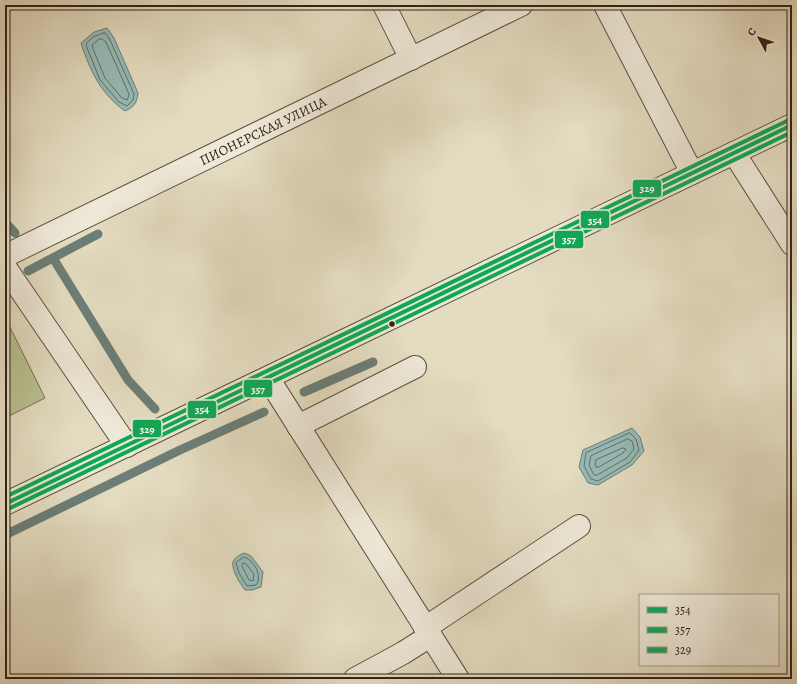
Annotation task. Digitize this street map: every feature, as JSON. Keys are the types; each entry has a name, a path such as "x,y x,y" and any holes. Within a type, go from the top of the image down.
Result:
{"street":[{"path":"384,5 411,58"},
{"name":"ПИОНЕРСКАЯ УЛИЦА","path":"5,256 521,5"},
{"path":"605,5 692,173"},
{"path":"5,504 792,125"},
{"path":"734,153 792,244"},
{"path":"5,268 127,446"},
{"path":"298,426 415,367"},
{"path":"268,378 458,679"},
{"path":"355,679 403,653 428,632 579,526"}],"green space":[{"path":"5,317 45,398 5,418"}],"water":[{"path":"107,28 114,38 138,93 134,104 131,108 125,111 109,97 97,81 88,63 81,43 94,32"},
{"path":"632,428 640,437 644,451 632,465 598,485 588,483 579,467 583,450"},
{"path":"245,553 251,556 263,572 261,587 252,590 245,590 234,571 233,566 234,560 239,555"}],"waterway":[{"path":"5,222 15,233"},
{"path":"28,271 98,234"},
{"path":"53,258 128,380 155,409"},
{"path":"304,392 373,362"},
{"path":"5,535 180,450 264,412"}],"transit line":[{"name":"329","path":"5,497 789,120"},
{"name":"354","path":"5,504 792,125"},
{"name":"357","path":"8,509 792,132"}]}
